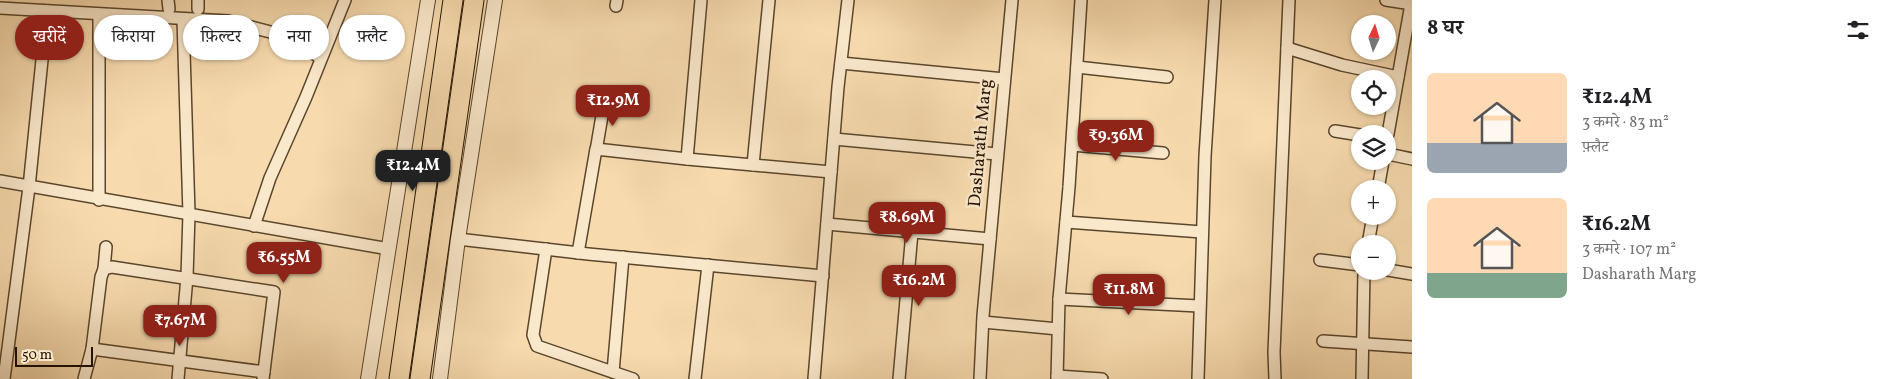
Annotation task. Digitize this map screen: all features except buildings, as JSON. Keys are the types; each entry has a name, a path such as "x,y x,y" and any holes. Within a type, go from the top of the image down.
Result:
{"highway":[{"path":"399,379 453,0"},
{"path":"420,379 474,0"}],"street":[{"path":"71,12 72,0"},
{"path":"329,39 345,0"},
{"path":"368,379 428,0"},
{"path":"440,379 458,239 495,0"},
{"path":"687,159 701,0"},
{"path":"753,165 769,0"},
{"path":"814,379 831,172 848,0"},
{"name":"Dasharath Marg","path":"980,379 997,154 1012,0"},
{"path":"1081,0 1072,145 1059,299 1057,377 1102,379"},
{"path":"1198,379 1202,232 1215,0"},
{"path":"1275,379 1274,352 1283,182 1289,0"},
{"path":"1386,0 1411,4 1390,125"},
{"path":"0,8 35,5 47,11 183,19"},
{"path":"4,379 29,187 47,11"},
{"path":"99,14 99,200"},
{"path":"1287,48 1342,65 1398,76"},
{"path":"178,379 188,277 189,214 184,60"},
{"path":"254,226 270,178 320,60"},
{"path":"841,63 1004,79"},
{"path":"1077,67 1167,77"},
{"path":"578,253 605,98"},
{"path":"1335,131 1351,134"},
{"path":"834,139 997,154"},
{"path":"1072,145 1163,153"},
{"path":"596,151 596,148 687,159 831,172"},
{"path":"1396,156 1412,159"},
{"path":"0,181 99,200 389,248"},
{"path":"1066,222 1202,232"},
{"path":"827,224 990,239"},
{"path":"898,379 912,232"},
{"path":"458,239 623,258 823,276"},
{"path":"84,379 92,349 106,248"},
{"path":"546,250 533,335 537,346 633,379"},
{"path":"613,372 623,258"},
{"path":"1320,260 1351,264"},
{"path":"695,379 708,266"},
{"path":"92,349 181,360 264,376 274,292 188,277 112,267 104,269"},
{"path":"1396,271 1412,274"},
{"path":"1362,379 1364,280"},
{"path":"1059,299 1199,306"},
{"path":"983,322 1058,329"},
{"path":"1323,341 1412,347"}]}
